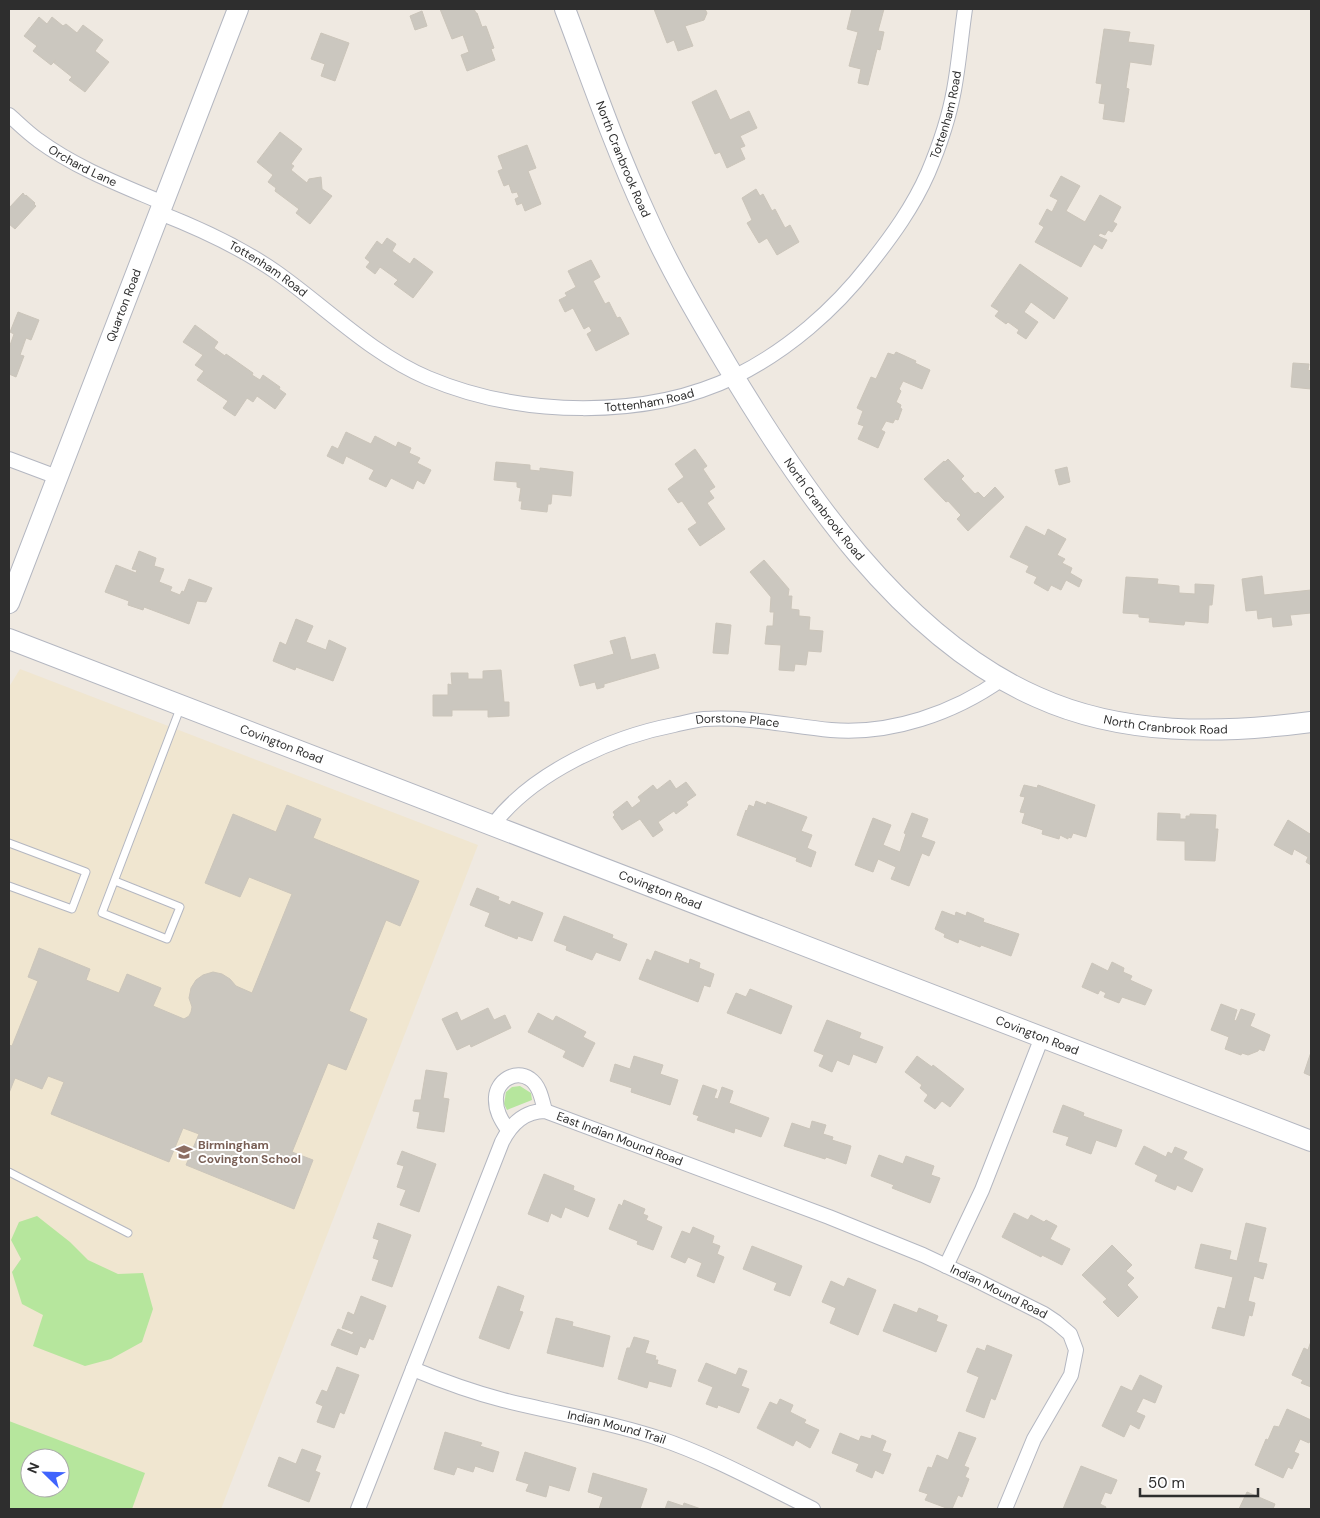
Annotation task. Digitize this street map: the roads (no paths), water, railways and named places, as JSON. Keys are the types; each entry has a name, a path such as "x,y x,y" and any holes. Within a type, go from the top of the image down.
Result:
{"street":[{"name":"Quarton Road","path":"9,603 238,9"},
{"name":"North Cranbrook Road","path":"565,9 611,132 646,218 675,274 734,377 800,480 864,560 904,602 943,638 976,664 1002,680 1038,698 1070,709 1115,722 1148,727 1208,730 1311,722"},
{"name":"Tottenham Road","path":"162,208 258,259 292,283 355,335 388,358 429,378 472,393 554,407 613,408 692,393 734,377 792,341 816,321 857,280 903,221 928,174 951,106 965,9"},
{"name":"Orchard Lane","path":"9,115 37,140 58,153 162,208"},
{"path":"9,459 57,477"},
{"name":"Covington Road","path":"9,639 1311,1141"},
{"name":"Dorstone Place","path":"492,825 517,797 569,764 602,746 653,729 702,719 753,720 834,730 895,726 926,718 969,700 1002,680"},
{"name":"Indian Mound Road","path":"1005,1509 1034,1439 1071,1375 1076,1350 1070,1334 1056,1322 946,1266 982,1190 1042,1037"},
{"path":"508,1130 497,1110 496,1098 498,1089 507,1078 513,1075 522,1076 530,1080 541,1095 545,1111"},
{"name":"East Indian Mound Road","path":"358,1509 497,1154 508,1130 526,1114 545,1111 829,1217 946,1266"},
{"name":"Indian Mound Trail","path":"413,1370 494,1397 594,1419 658,1438 732,1468 813,1509"}],"lane":[{"path":"115,881 180,907 167,939 102,913 181,706"},
{"path":"9,843 86,872 72,909 9,886"},
{"path":"9,1172 128,1233"}],"place":[{"name":"Birmingham Covington School","path":"184,1152"}]}
